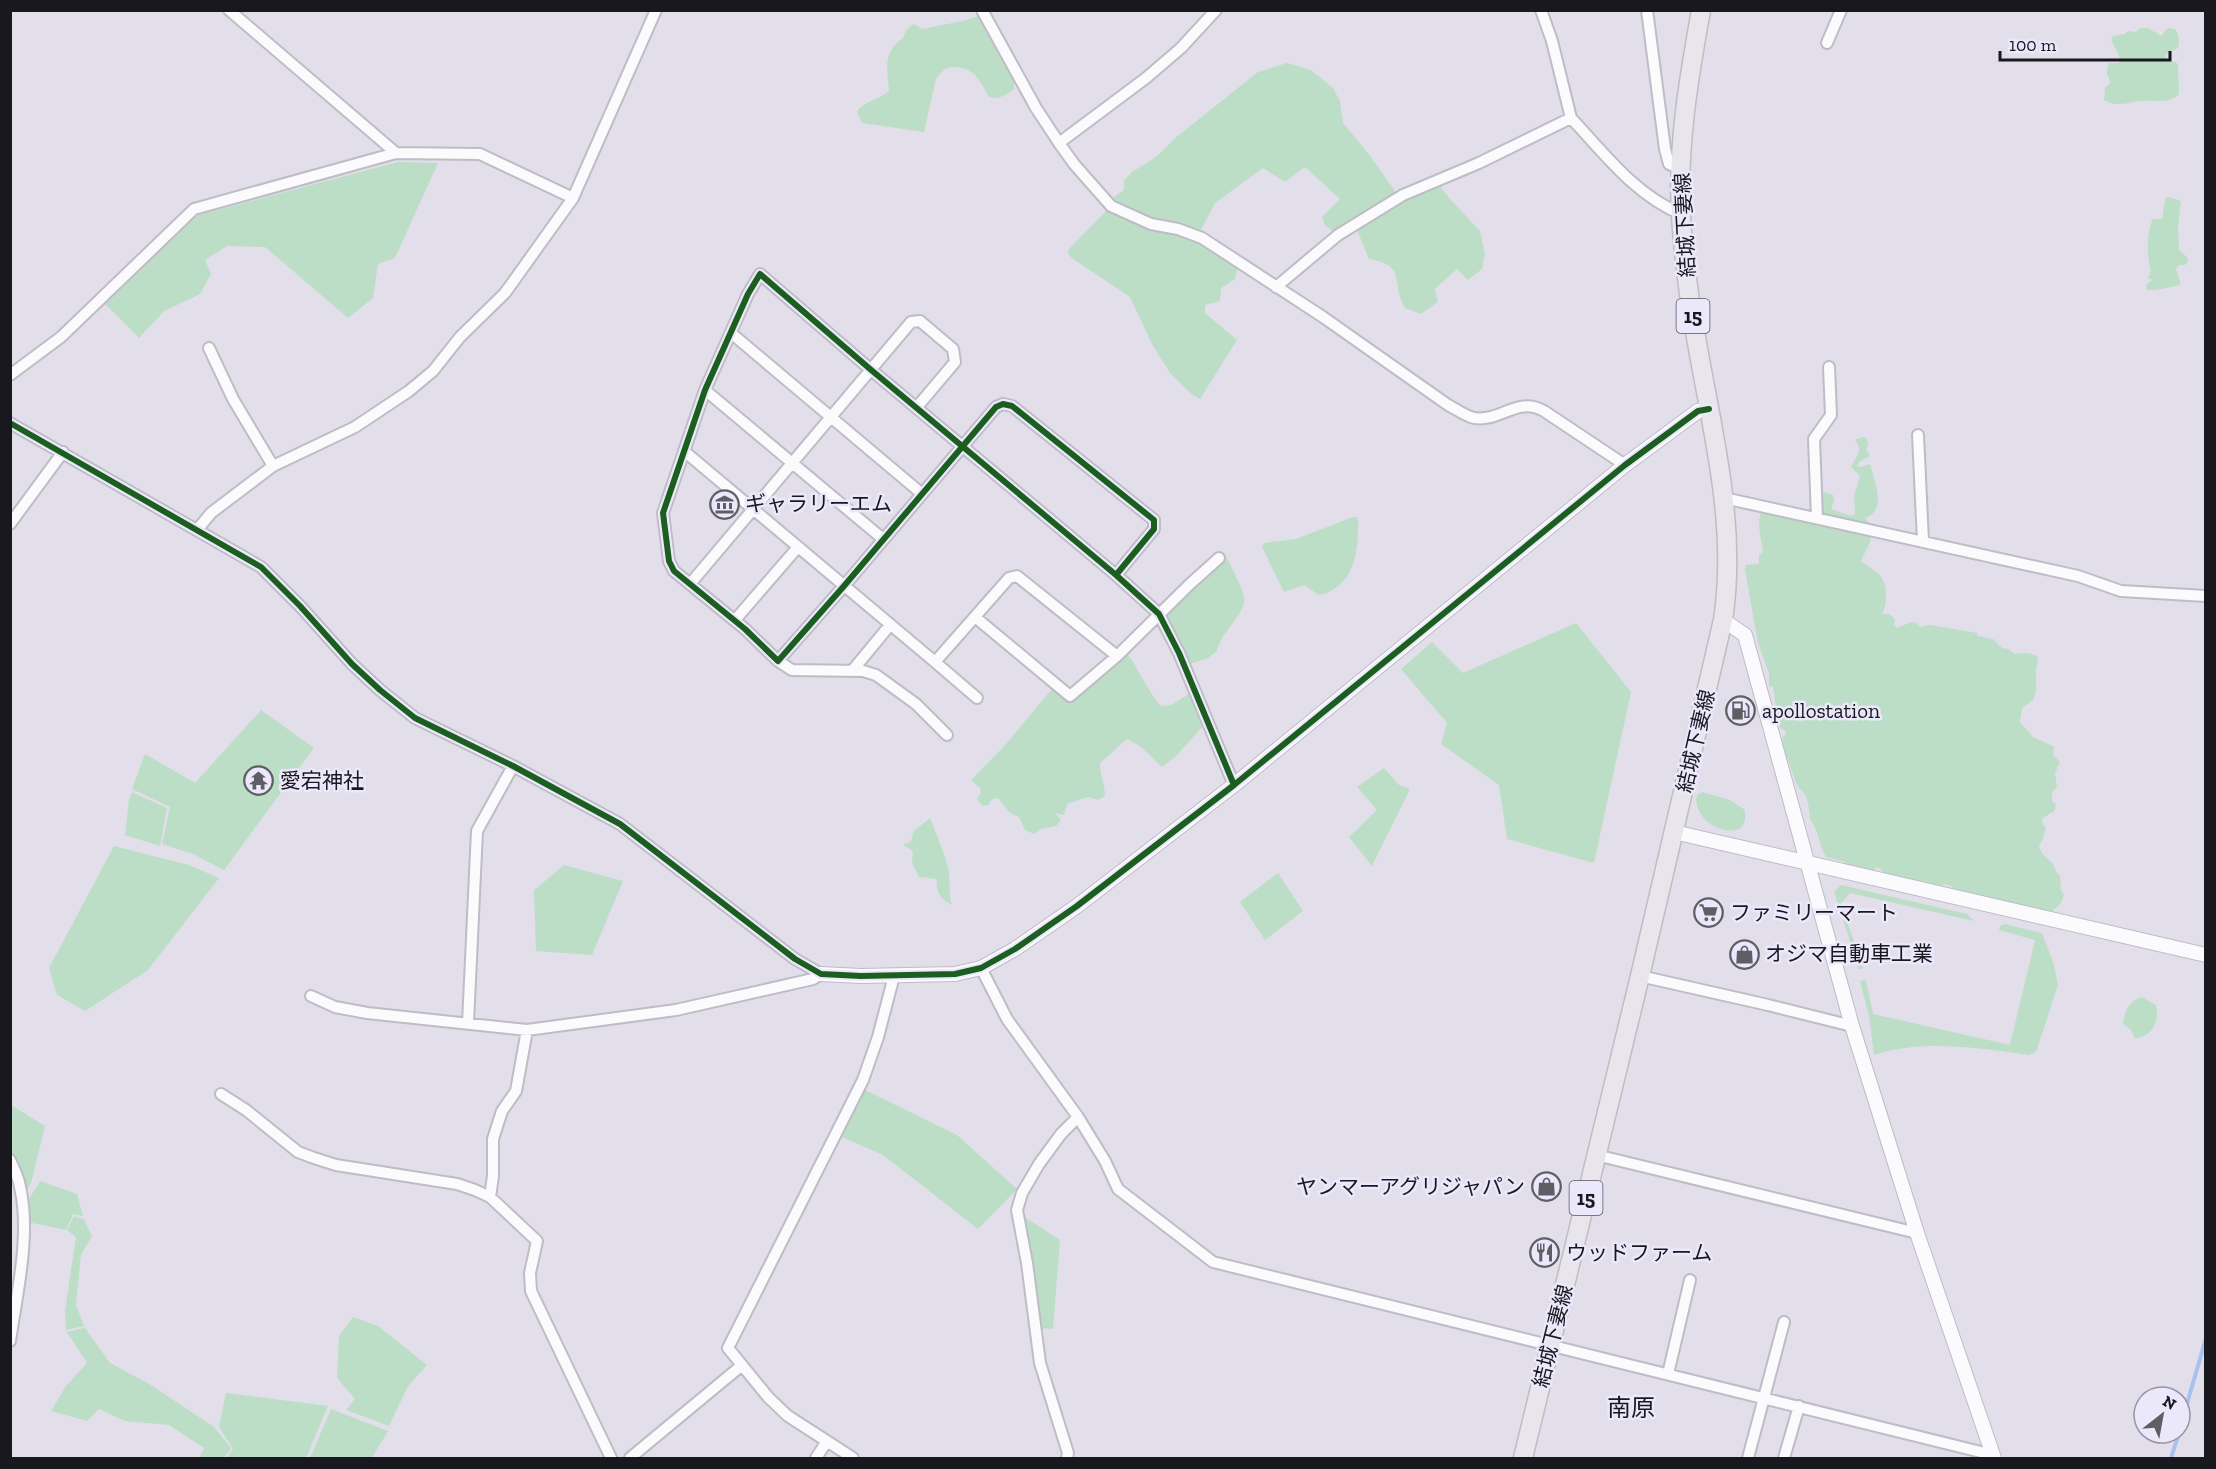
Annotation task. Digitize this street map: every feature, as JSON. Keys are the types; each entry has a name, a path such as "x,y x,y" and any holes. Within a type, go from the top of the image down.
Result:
{"main road":[{"name":"結城下妻線","path":"1523,1458 1640,976 1723,620 1728,556 1724,498 1689,288 1681,214 1685,107 1701,10"}],"street":[{"path":"229,10 396,153"},
{"path":"196,530 211,513 273,466 355,427 409,391 433,371 460,337 505,293 573,198 656,10"},
{"path":"982,10 1036,108 1074,164 1111,206 1151,224 1178,229 1202,238 1466,415 1486,418 1524,405 1532,405 1625,465"},
{"path":"1059,142 1146,78 1180,48 1216,10"},
{"path":"1541,10 1552,41 1571,118 1628,180 1660,205 1681,214"},
{"path":"1647,10 1665,149 1669,164 1681,169"},
{"path":"1827,43 1840,10"},
{"path":"1276,286 1338,235 1403,195 1479,163 1571,118"},
{"path":"10,375 61,336 194,209 396,153 480,154 508,165 573,198"},
{"path":"947,735 916,704 884,680 863,671 792,670 778,661 735,620 674,571 669,561 663,513 705,390 748,294 760,274 1159,614 1179,653 1234,785"},
{"path":"690,584 911,322 920,321 953,348 955,362 917,407"},
{"path":"732,333 921,494"},
{"path":"209,348 233,399 273,466"},
{"path":"1817,518 1814,439 1831,415 1829,367"},
{"path":"705,390 883,539"},
{"path":"778,661 996,406 1003,404 1012,406 1154,519 1154,529 1116,575"},
{"path":"10,423 261,567 352,664 380,690 416,718 513,766 620,824 795,959 821,974 894,976 955,974 981,969 1015,949 1077,906 1234,785 1625,465 1698,411 1709,409"},
{"path":"1918,435 1923,541"},
{"path":"684,451 977,698"},
{"path":"10,524 63,452"},
{"path":"1724,498 2078,576 2121,591 2205,596"},
{"path":"735,620 798,547"},
{"path":"975,617 1070,696 1117,656 1219,558"},
{"path":"935,662 1009,578 1017,576 1117,656"},
{"path":"1723,620 1745,635 1852,1026 1989,1457"},
{"path":"852,671 890,625"},
{"path":"468,1023 477,831 513,766"},
{"path":"1674,832 2205,955"},
{"path":"981,969 1007,1019 1078,1117 1105,1161 1118,1189 1213,1262 1551,1344 1989,1457"},
{"path":"311,996 335,1007 367,1013 527,1030 676,1010 813,979 821,974"},
{"path":"853,1458 788,1416 741,1366 728,1348 863,1080 878,1037 894,976"},
{"path":"1640,976 1852,1026"},
{"path":"490,1197 493,1176 493,1139 502,1111 516,1091 527,1030"},
{"path":"221,1094 246,1110 298,1152 336,1165 457,1184 490,1197 537,1241 530,1273 531,1291 611,1458"},
{"path":"1067,1458 1068,1453 1040,1363 1027,1263 1017,1210 1022,1193 1039,1164 1061,1134 1078,1117"},
{"path":"1596,1155 1917,1233"},
{"path":"10,1160 20,1185 24,1216 20,1271 10,1341"},
{"path":"1668,1374 1690,1280"},
{"path":"1748,1458 1784,1322"},
{"path":"630,1458 741,1366"},
{"path":"1785,1458 1799,1407"},
{"path":"816,1458 827,1441"}],"green space":[{"path":"984,14 1014,67 1014,89 999,97 989,97 980,81 972,73 962,68 949,67 936,79 924,132 862,123 857,112 860,108 889,91 887,67 889,55 909,27 914,24 922,29 963,21"},
{"path":"2141,28 2148,28 2161,36 2168,28 2175,29 2179,40 2178,48 2165,55 2166,59 2177,63 2179,94 2162,101 2118,104 2104,100 2105,88 2111,82 2107,75 2107,68 2110,63 2119,63 2119,56 2111,40 2113,36 2125,34 2128,31 2135,32"},
{"path":"1287,63 1311,70 1333,88 1340,101 1343,123 1371,157 1399,197 1436,180 1449,198 1480,231 1485,254 1482,269 1468,280 1457,269 1435,289 1438,302 1421,314 1405,308 1394,270 1381,262 1369,259 1355,225 1338,235 1325,225 1322,217 1340,199 1305,167 1285,182 1263,168 1215,203 1198,236 1239,263 1235,279 1221,288 1220,301 1205,305 1205,313 1237,340 1200,399 1190,393 1170,373 1152,344 1130,297 1073,259 1068,250 1111,206 1115,196 1124,190 1124,181 1132,172 1156,157 1174,139 1258,72"},
{"path":"398,162 438,163 395,258 378,264 373,298 348,318 265,247 227,246 205,260 211,274 200,294 164,311 139,338 105,304 198,215"},
{"path":"2168,197 2181,202 2178,227 2179,250 2188,261 2176,269 2181,284 2147,290 2146,286 2154,280 2148,278 2151,271 2148,252 2149,231 2153,219 2162,219 2165,199"},
{"path":"1863,437 1867,439 1866,449 1870,456 1859,462 1857,466 1870,464 1878,502 1872,514 1865,518 1873,527 1870,542 1861,561 1881,576 1885,586 1886,600 1882,614 1889,614 1895,619 1894,625 1897,628 1911,622 1917,623 1920,627 1930,625 1977,633 1978,636 1993,639 2002,648 2009,649 2014,654 2028,653 2037,656 2036,693 2033,700 2022,708 2020,722 2033,737 2054,747 2053,755 2060,762 2055,773 2057,786 2052,793 2052,801 2056,805 2054,811 2043,818 2042,823 2046,827 2039,846 2060,876 2061,890 2064,895 2061,903 2050,913 2034,911 2031,907 1964,896 1951,886 1944,884 1940,889 1929,886 1929,882 1922,881 1918,886 1884,875 1881,869 1876,867 1873,873 1847,866 1845,862 1826,857 1810,819 1807,798 1798,787 1784,748 1782,738 1786,734 1778,723 1773,687 1769,686 1769,673 1758,643 1745,570 1746,565 1759,564 1759,555 1763,552 1759,518 1764,509 1810,513 1821,509 1824,492 1833,495 1834,501 1831,509 1851,516 1855,514 1854,496 1860,476 1851,467 1859,451 1855,440"},
{"path":"1358,517 1356,553 1353,565 1341,584 1319,595 1304,585 1284,592 1262,547 1264,543 1296,539"},
{"path":"1225,554 1242,589 1244,604 1217,651 1208,658 1190,664 1163,614"},
{"path":"1576,623 1631,692 1594,863 1507,839 1499,785 1441,744 1447,723 1401,669 1432,642 1463,673"},
{"path":"1124,649 1161,706 1171,705 1192,692 1204,725 1175,757 1162,767 1140,746 1127,739 1100,763 1105,796 1098,800 1088,797 1067,804 1064,815 1055,813 1061,820 1056,826 1041,829 1034,834 1025,830 1019,817 1010,813 998,798 992,799 988,805 982,805 977,799 981,793 980,788 971,780 1007,743 1056,684 1070,695"},
{"path":"261,710 314,748 224,870 193,854 162,844 170,807 132,789 145,754 195,783"},
{"path":"1384,768 1399,785 1410,789 1372,866 1349,837 1377,810 1357,787"},
{"path":"132,792 167,808 160,846 125,835 129,799"},
{"path":"1702,792 1730,800 1745,810 1745,820 1741,828 1725,830 1717,828 1703,818 1697,803 1697,795"},
{"path":"930,818 948,868 952,905 940,895 937,879 919,877 912,863 913,851 903,845 911,841 914,831"},
{"path":"114,846 189,865 219,878 148,970 85,1011 57,995 49,968"},
{"path":"564,865 623,881 592,955 536,951 534,890"},
{"path":"1278,873 1303,911 1265,940 1240,902"},
{"path":"1841,885 1967,914 1974,921 1850,893 1841,903 1863,969 1859,969 1834,892"},
{"path":"2005,924 2042,933 2054,965 2058,985 2036,1052 2029,1055 1932,1046 1912,1047 1874,1055 1869,1016 1860,981 1866,980 1873,1014 2010,1045 2035,940 1999,930 2000,926"},
{"path":"2142,997 2156,1005 2156,1022 2150,1032 2135,1038 2131,1030 2123,1024 2126,1011 2131,1004"},
{"path":"865,1090 957,1135 1017,1189 978,1229 883,1155 842,1137"},
{"path":"11,1105 45,1126 31,1183 24,1196 22,1183 11,1153"},
{"path":"40,1181 77,1194 83,1216 73,1214 66,1230 27,1222 26,1204"},
{"path":"74,1216 84,1219 92,1237 81,1254 76,1305 84,1326 66,1330 65,1311 76,1237 67,1230"},
{"path":"1023,1216 1060,1240 1053,1329 1041,1328"},
{"path":"353,1317 378,1326 427,1365 408,1386 389,1426 346,1410 355,1399 337,1378 339,1336"},
{"path":"85,1328 110,1363 151,1385 214,1427 231,1448 224,1458 199,1458 204,1448 169,1425 125,1421 99,1409 87,1421 51,1411 66,1386 87,1363 67,1332"},
{"path":"226,1393 328,1406 306,1458 227,1458 233,1449 219,1427"},
{"path":"331,1409 388,1431 372,1458 310,1458"}],"waterway":[{"path":"2192,1386 2206,1338"},
{"path":"2171,1458 2175,1445"}],"cycle path":[{"path":"1116,575 1154,529 1154,520 1012,406 1003,404 996,407 844,586 778,661 745,629 674,571 669,561 663,513 705,390 748,294 760,274 870,369 1116,575 1159,614 1179,653 1234,785"},
{"path":"10,423 261,567 352,664 415,718 513,766 620,824 795,959 821,974 861,976 955,974 981,968 1015,949 1077,906 1234,785 1625,465 1698,411 1709,409"}],"place":[{"name":"ギャラリーエム","path":"724,504"},
{"name":"apollostation","path":"1741,711"},
{"name":"愛宕神社","path":"259,781"},
{"name":"ファミリーマート","path":"1709,913"},
{"name":"オジマ自動車工業","path":"1744,954"},
{"name":"ヤンマーアグリジャパン","path":"1546,1187"},
{"name":"ウッドファーム","path":"1545,1253"}],"district":[{"name":"南原","path":"1631,1408"}]}
